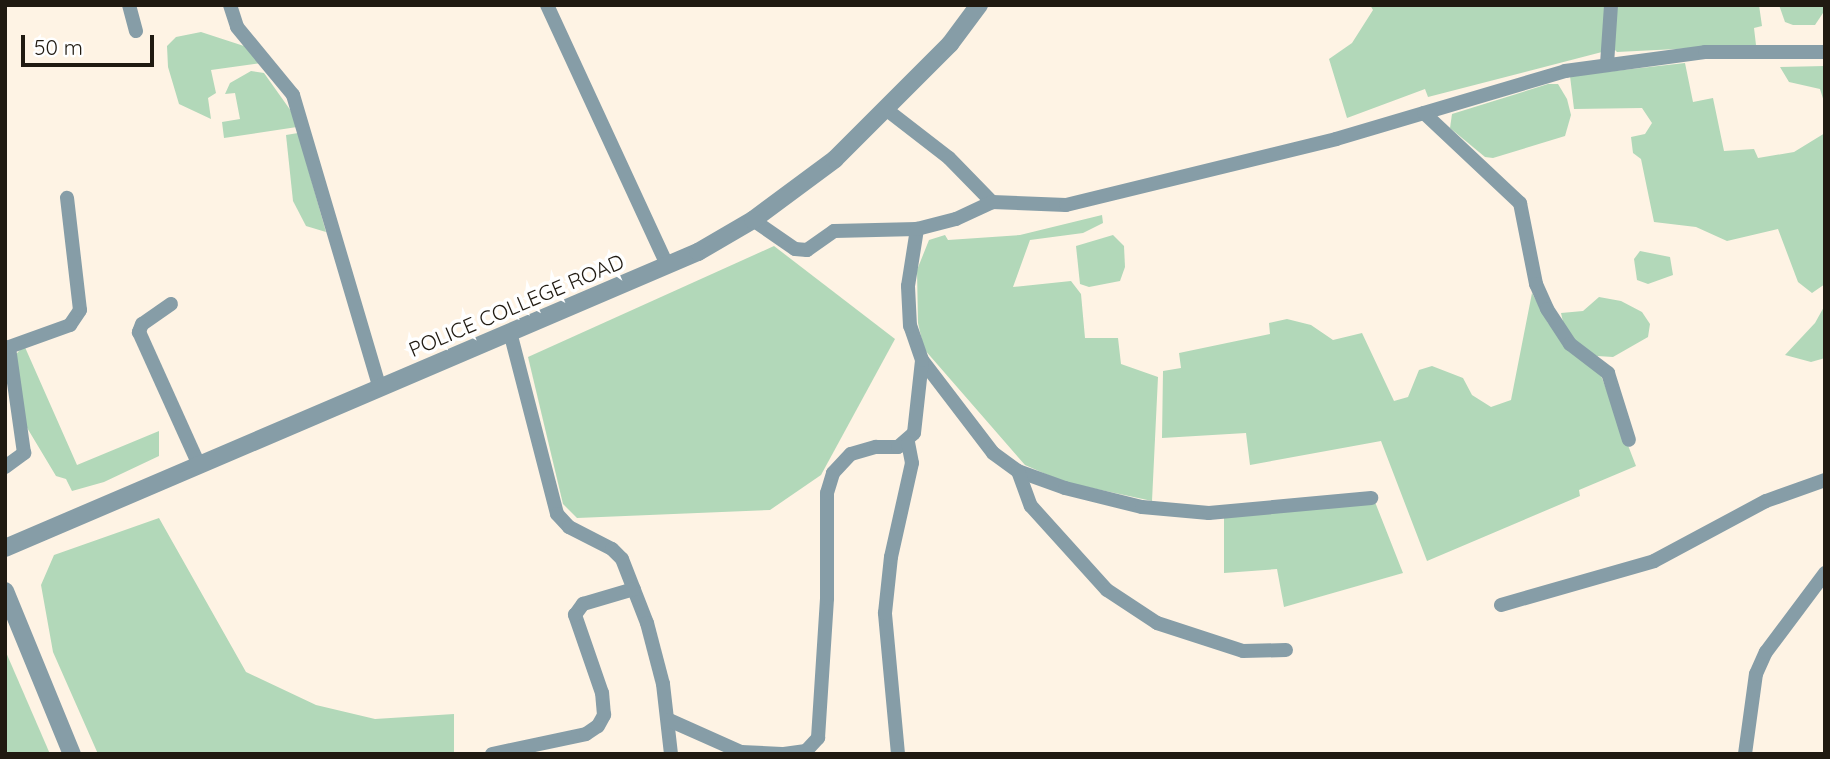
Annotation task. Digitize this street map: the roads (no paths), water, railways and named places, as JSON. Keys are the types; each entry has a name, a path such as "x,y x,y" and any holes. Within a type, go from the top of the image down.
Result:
{"street":[{"path":"129,5 136,31"},
{"path":"230,5 237,27 293,95 380,388"},
{"path":"547,5 667,265"},
{"name":"POLICE COLLEGE ROAD","path":"5,548 667,265 753,220 835,159 887,110 950,44 979,5"},
{"path":"1607,64 1611,5"},
{"path":"753,220 795,249 807,250 834,231 917,229 956,219 992,202 1066,205 1423,113 1564,71 1705,52 1825,52"},
{"path":"887,110 949,158 992,202"},
{"path":"1423,113 1520,203 1536,284 1547,309 1570,344 1608,373 1629,440"},
{"path":"5,467 24,453 9,347 70,325 80,310 67,198"},
{"path":"917,229 908,286 910,326 922,360 993,453 1018,471 1119,502 1209,513 1371,498"},
{"path":"171,304 142,324 139,332 199,465"},
{"path":"510,332 557,514 569,527 612,549 622,559 647,623 669,720 671,754"},
{"path":"898,754 885,613 891,557 912,463 908,443 920,396 922,360"},
{"path":"669,720 741,752 783,754 806,751 818,738 827,598 827,493 833,472 852,454 908,443"},
{"path":"1018,471 1031,506 1107,590 1157,623 1243,651 1286,650"},
{"path":"1501,605 1654,561 1766,501 1825,480"},
{"path":"1745,754 1756,674 1766,652 1825,573"},
{"path":"492,754 586,734 598,726 604,715 602,694 575,615 583,604 634,589"},
{"path":"5,591 72,754"}]}
